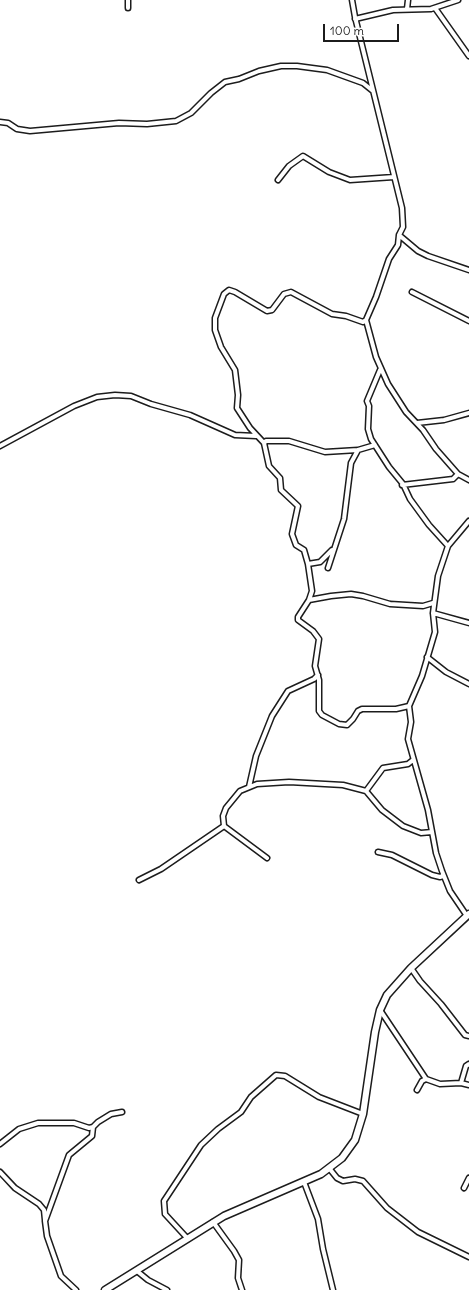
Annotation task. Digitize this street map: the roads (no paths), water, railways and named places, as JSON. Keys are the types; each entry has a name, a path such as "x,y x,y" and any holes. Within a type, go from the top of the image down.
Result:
{"main road":[{"path":"105,1290 213,1222 240,1208 304,1182 329,1168 342,1158 357,1135 363,1114 375,1032 380,1010 387,995 411,968 468,915"}],"street":[{"path":"128,0 128,8"},
{"path":"352,0 355,19 402,208 403,227 399,235 398,245 389,259 376,297 366,320 380,370 406,412 458,474 469,480"},
{"path":"408,0 408,9"},
{"path":"355,19 393,10 435,8 458,0"},
{"path":"435,8 469,56"},
{"path":"0,122 8,123 17,129 30,131 119,123 147,124 176,121 191,112 225,82 239,79 259,71 281,66 297,66 327,70 363,83 373,91"},
{"path":"278,180 289,166 303,156 329,172 350,180 394,177"},
{"path":"399,235 418,251 469,270"},
{"path":"366,320 363,322 346,316 332,314 291,292 284,294 272,310 267,311 229,290 224,294 215,318 215,330 221,347 235,370 238,395 237,408 256,436 264,443 269,466 280,478 280,490 298,506 292,534 296,545 304,550 308,564 312,591 309,600 298,617 298,620 313,631 319,639 315,666 318,675 319,711 322,715 339,724 347,725 358,711 362,709 396,709 409,706"},
{"path":"412,292 469,321"},
{"path":"380,370 367,401 369,406 368,429 375,446 410,499 429,525 448,546"},
{"path":"0,446 74,406 97,397 115,395 131,396 151,404 190,415 235,435 256,436"},
{"path":"417,424 444,420 469,413"},
{"path":"264,443 266,441 290,441 325,452 358,450 375,446"},
{"path":"328,568 344,519 351,462 358,450"},
{"path":"402,485 453,479 458,474"},
{"path":"468,915 450,891 442,872 408,739 411,722 409,706 422,676 435,632 433,613 438,576 448,546 469,521"},
{"path":"308,564 320,562 333,549"},
{"path":"309,600 351,594 375,598 390,604 423,606 434,603"},
{"path":"433,613 469,623"},
{"path":"427,657 446,672 469,684"},
{"path":"249,787 256,756 272,716 288,691 314,679 318,675"},
{"path":"366,791 383,768 408,764 413,760"},
{"path":"268,858 224,826 223,816 226,808 240,792 257,784 289,782 343,785 366,791 382,810 403,826 421,833 432,832"},
{"path":"139,880 161,869 224,826"},
{"path":"378,852 392,855 440,877 443,876 442,872"},
{"path":"411,968 465,1035 469,1036"},
{"path":"380,1010 426,1080 440,1084 461,1083 469,1085"},
{"path":"461,1083 466,1066 469,1064"},
{"path":"188,1239 165,1214 164,1201 201,1145 218,1129 241,1112 251,1097 276,1075 285,1076 319,1097 353,1112 363,1114"},
{"path":"417,1090 422,1081 426,1080"},
{"path":"0,1144 19,1129 38,1124 74,1123 89,1128 93,1127 111,1114 122,1112"},
{"path":"45,1221 69,1155 92,1136 93,1127"},
{"path":"329,1168 338,1178 343,1180 355,1179 363,1182 387,1208 418,1232 469,1257"},
{"path":"0,1172 15,1188 39,1204 44,1210 47,1236 61,1276 76,1290"},
{"path":"464,1188 469,1178"},
{"path":"304,1182 318,1219 331,1289"},
{"path":"213,1222 234,1251 238,1260 238,1278 242,1290"},
{"path":"137,1271 148,1280 168,1290"}]}
